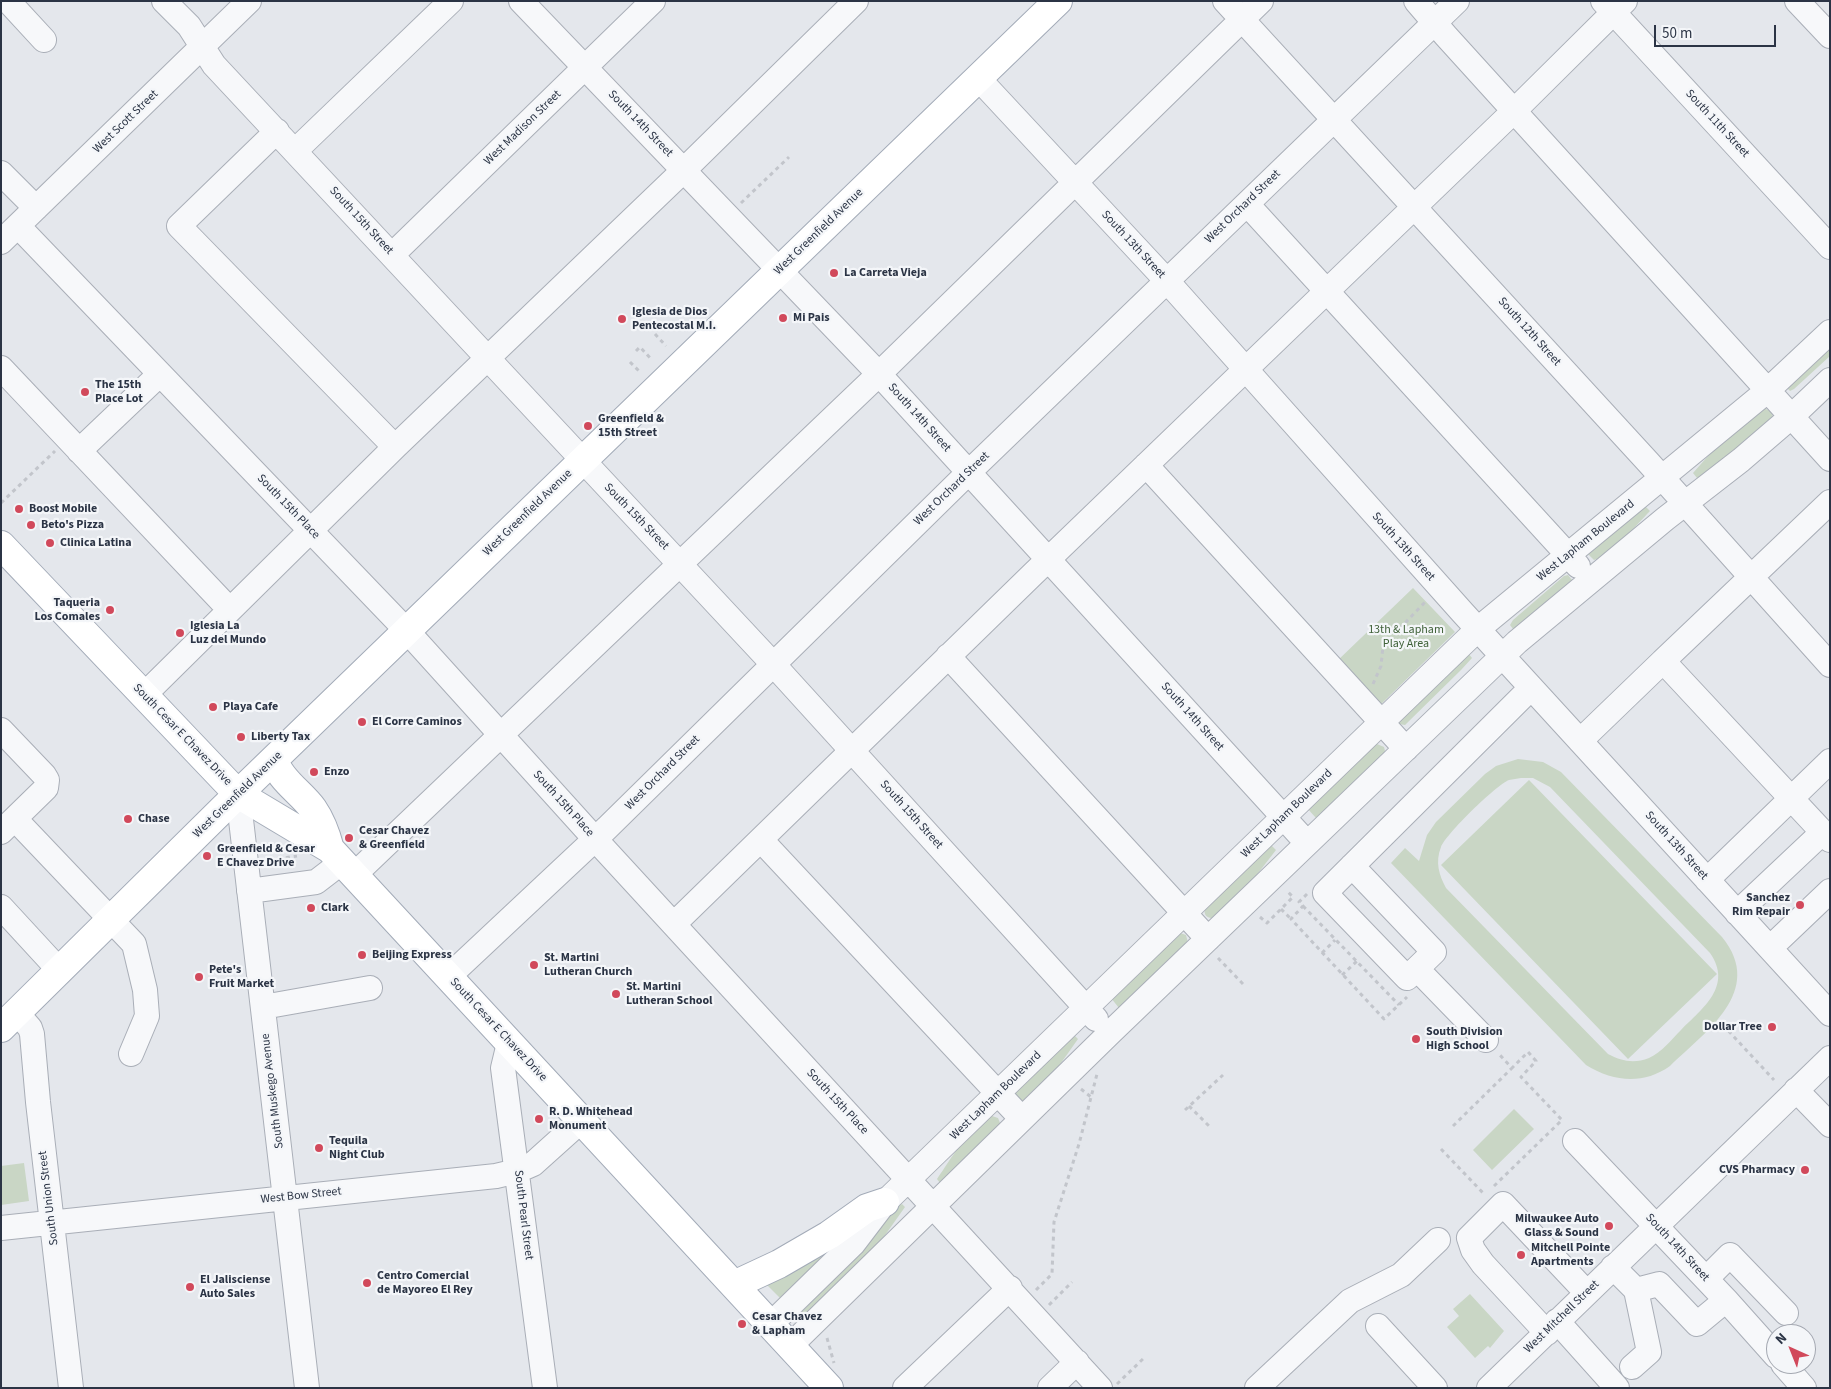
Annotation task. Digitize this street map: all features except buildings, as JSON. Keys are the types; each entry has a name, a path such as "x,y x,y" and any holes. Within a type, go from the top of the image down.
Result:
{"main road":[{"name":"West Greenfield Avenue","path":"9,1020 274,759 1058,1"},
{"name":"South Cesar E Chavez Drive","path":"1,545 238,794 342,862 771,1324 825,1386"},
{"path":"274,759 278,772 303,796 324,826 342,862"},
{"path":"734,1285 779,1264 829,1235 867,1208 885,1202"}],"street":[{"path":"8,1 44,40"},
{"name":"South 15th Street","path":"164,1 188,26 214,65 774,664 1110,1033"},
{"name":"West Scott Street","path":"10,234 203,48 249,1"},
{"path":"295,151 451,1"},
{"name":"South 14th Street","path":"521,1 879,374 1308,843"},
{"name":"West Madison Street","path":"392,255 653,1"},
{"path":"144,695 395,447 684,170 856,1"},
{"name":"South 12th Street","path":"1225,1 1663,478 1830,665"},
{"path":"250,890 316,882 502,736 680,563 879,374 1261,1"},
{"path":"1416,1 1830,459"},
{"name":"West Orchard Street","path":"448,977 595,839 969,472 1457,1"},
{"path":"1797,1 1830,36"},
{"path":"674,924 1048,559 1246,371 1514,111 1614,5"},
{"name":"South 11th Street","path":"1614,5 1830,247"},
{"name":"South 13th Street","path":"978,78 1166,282 1478,630 1830,1014"},
{"path":"277,131 179,226 395,447"},
{"path":"1,173 36,208"},
{"path":"1247,204 1590,580"},
{"name":"South 15th Place","path":"10,234 160,374 407,631 595,839 1077,1362 1108,1386"},
{"name":"West Lapham Boulevard","path":"771,1324 854,1244 885,1202 1478,630 1767,391 1830,332"},
{"path":"1,368 230,610"},
{"path":"73,445 160,374"},
{"path":"790,1346 1110,1033 1213,949 1308,843 1502,656 1590,580 1741,460 1830,380"},
{"path":"1146,465 1406,749"},
{"path":"1580,741 1830,502"},
{"path":"948,656 1184,914 1213,949"},
{"path":"1663,661 1827,835 1737,913"},
{"path":"1352,866 1434,952 1407,978 1325,893 1352,866 1531,688"},
{"path":"1,730 44,775 46,780 46,788 8,825 112,920 134,944 145,990 147,1016 131,1054"},
{"path":"1707,880 1830,761"},
{"name":"South Muskego Avenue","path":"238,794 307,1388"},
{"path":"761,840 1022,1120"},
{"path":"1770,948 1830,891"},
{"path":"1,907 60,971"},
{"path":"1417,969 1486,1040"},
{"path":"263,1007 370,988"},
{"name":"South Union Street","path":"9,1020 30,1028 32,1034 71,1388"},
{"name":"South Pearl Street","path":"509,1043 504,1068 545,1388"},
{"name":"West Mitchell Street","path":"1489,1388 1830,1058"},
{"path":"1796,1090 1830,1125"},
{"name":"West Bow Street","path":"1,1228 496,1176 517,1172 533,1164 582,1120"},
{"name":"South 14th Street","path":"1575,1141 1766,1345"},
{"path":"1587,1293 1503,1204 1468,1238 1473,1250 1483,1264 1617,1388"},
{"path":"1257,1388 1350,1301 1401,1275 1438,1240"},
{"path":"1706,1279 1730,1255 1786,1313"},
{"path":"1613,1268 1636,1290 1649,1352 1632,1367"},
{"path":"1636,1290 1659,1284 1697,1324 1726,1300"},
{"path":"905,1388 1010,1288"},
{"path":"1378,1326 1435,1388"},
{"path":"1050,1388 1077,1362"},
{"path":"1792,1374 1804,1388"}],"path":[{"path":"741,203 789,157"},
{"path":"654,334 666,346"},
{"path":"636,351 640,347 652,360"},
{"path":"630,362 640,372"},
{"path":"1,503 73,445"},
{"path":"1373,690 1373,683 1381,666 1383,646 1427,600"},
{"path":"270,860 297,856"},
{"path":"1260,917 1267,923 1293,897 1287,891"},
{"path":"1303,906 1399,1005"},
{"path":"1281,909 1290,919"},
{"path":"1322,954 1336,940"},
{"path":"1213,949 1244,985"},
{"path":"1342,975 1357,962"},
{"path":"1724,1025 1774,1080"},
{"path":"1486,1040 1512,1068"},
{"path":"1453,1126 1528,1052 1536,1061 1520,1077 1562,1120 1492,1188"},
{"path":"1033,1292 1052,1274 1054,1222 1079,1144 1097,1073"},
{"path":"1185,1110 1222,1074"},
{"path":"1081,1089 1091,1097"},
{"path":"1190,1106 1210,1127"},
{"path":"1441,1149 1485,1194 1478,1201"},
{"path":"1046,1307 1072,1282"},
{"path":"825,1386 835,1361 826,1336 828,1309"},
{"path":"1108,1386 1145,1357"}],"green space":[{"path":"1830,344 1830,356 1790,391 1787,386"},
{"path":"1764,408 1772,412 1773,418 1706,474 1697,478 1693,473 1723,439"},
{"path":"1645,506 1650,511 1609,552 1594,560 1588,554"},
{"path":"1568,575 1572,580 1570,583 1513,629 1510,625 1513,620 1564,576"},
{"name":"13th & Lapham Play Area","path":"1413,588 1455,632 1377,708 1336,662"},
{"path":"1468,653 1472,658 1461,670 1405,725 1399,724 1398,722"},
{"path":"1377,744 1384,747 1384,755 1323,814 1316,818 1307,808 1371,745"},
{"path":"1518,759 1543,762 1561,772 1722,937 1734,957 1737,975 1734,993 1726,1009 1699,1039 1670,1066 1660,1072 1639,1079 1628,1079 1607,1075 1586,1065 1391,863 1405,848 1419,861 1427,835 1436,822 1485,774 1496,766","holes":["1533,778 1550,787 1710,953 1716,965 1717,986 1706,1005 1666,1046 1649,1058 1628,1061 1608,1054 1446,888 1441,878 1438,863 1441,847 1461,821 1483,800 1509,780"]},
{"path":"1529,780 1717,974 1628,1059 1441,865"},
{"path":"1271,845 1276,850 1245,890 1216,918 1207,916 1205,908 1262,851"},
{"path":"1180,933 1186,935 1188,943 1119,1008 1111,998"},
{"path":"1075,1036 1078,1039 1049,1080 1023,1102 1016,1097 1016,1089 1066,1042"},
{"path":"1514,1109 1534,1129 1492,1170 1473,1150"},
{"path":"992,1116 998,1118 1000,1123 999,1129 940,1183 937,1179 962,1143 976,1127"},
{"path":"24,1163 29,1201 1,1205 1,1166"},
{"path":"902,1204 905,1207 876,1248 802,1317 798,1313 891,1210"},
{"path":"849,1233 781,1299 764,1282"},
{"path":"1470,1294 1504,1331 1490,1348 1488,1346 1475,1358 1447,1327 1459,1316 1453,1309"}],"place":[{"name":"La Carreta Vieja","path":"834,273"},
{"name":"Mi Pais","path":"783,318"},
{"name":"Iglesia de Dios Pentecostal M.I.","path":"622,319"},
{"name":"The 15th Place Lot","path":"85,392"},
{"name":"Greenfield & 15th Street","path":"588,426"},
{"name":"Boost Mobile","path":"19,509"},
{"name":"Beto's Pizza","path":"31,525"},
{"name":"Clinica Latina","path":"50,543"},
{"name":"Taqueria Los Comales","path":"110,610"},
{"name":"Iglesia La Luz del Mundo","path":"180,633"},
{"name":"Playa Cafe","path":"213,707"},
{"name":"El Corre Caminos","path":"362,722"},
{"name":"Liberty Tax","path":"241,737"},
{"name":"Enzo","path":"314,772"},
{"name":"Chase","path":"128,819"},
{"name":"Cesar Chavez & Greenfield","path":"349,838"},
{"name":"Greenfield & Cesar E Chavez Drive","path":"207,856"},
{"name":"Sanchez Rim Repair","path":"1800,905"},
{"name":"Clark","path":"311,908"},
{"name":"Beijing Express","path":"362,955"},
{"name":"St. Martini Lutheran Church","path":"534,965"},
{"name":"Pete's Fruit Market","path":"199,977"},
{"name":"St. Martini Lutheran School","path":"616,994"},
{"name":"Dollar Tree","path":"1772,1027"},
{"name":"South Division High School","path":"1416,1039"},
{"name":"R. D. Whitehead Monument","path":"539,1119"},
{"name":"Tequila Night Club","path":"319,1148"},
{"name":"CVS Pharmacy","path":"1805,1170"},
{"name":"Milwaukee Auto Glass & Sound","path":"1609,1226"},
{"name":"Mitchell Pointe Apartments","path":"1521,1255"},
{"name":"Centro Comercial de Mayoreo El Rey","path":"367,1283"},
{"name":"El Jalisciense Auto Sales","path":"190,1287"},
{"name":"Cesar Chavez & Lapham","path":"742,1324"}]}
